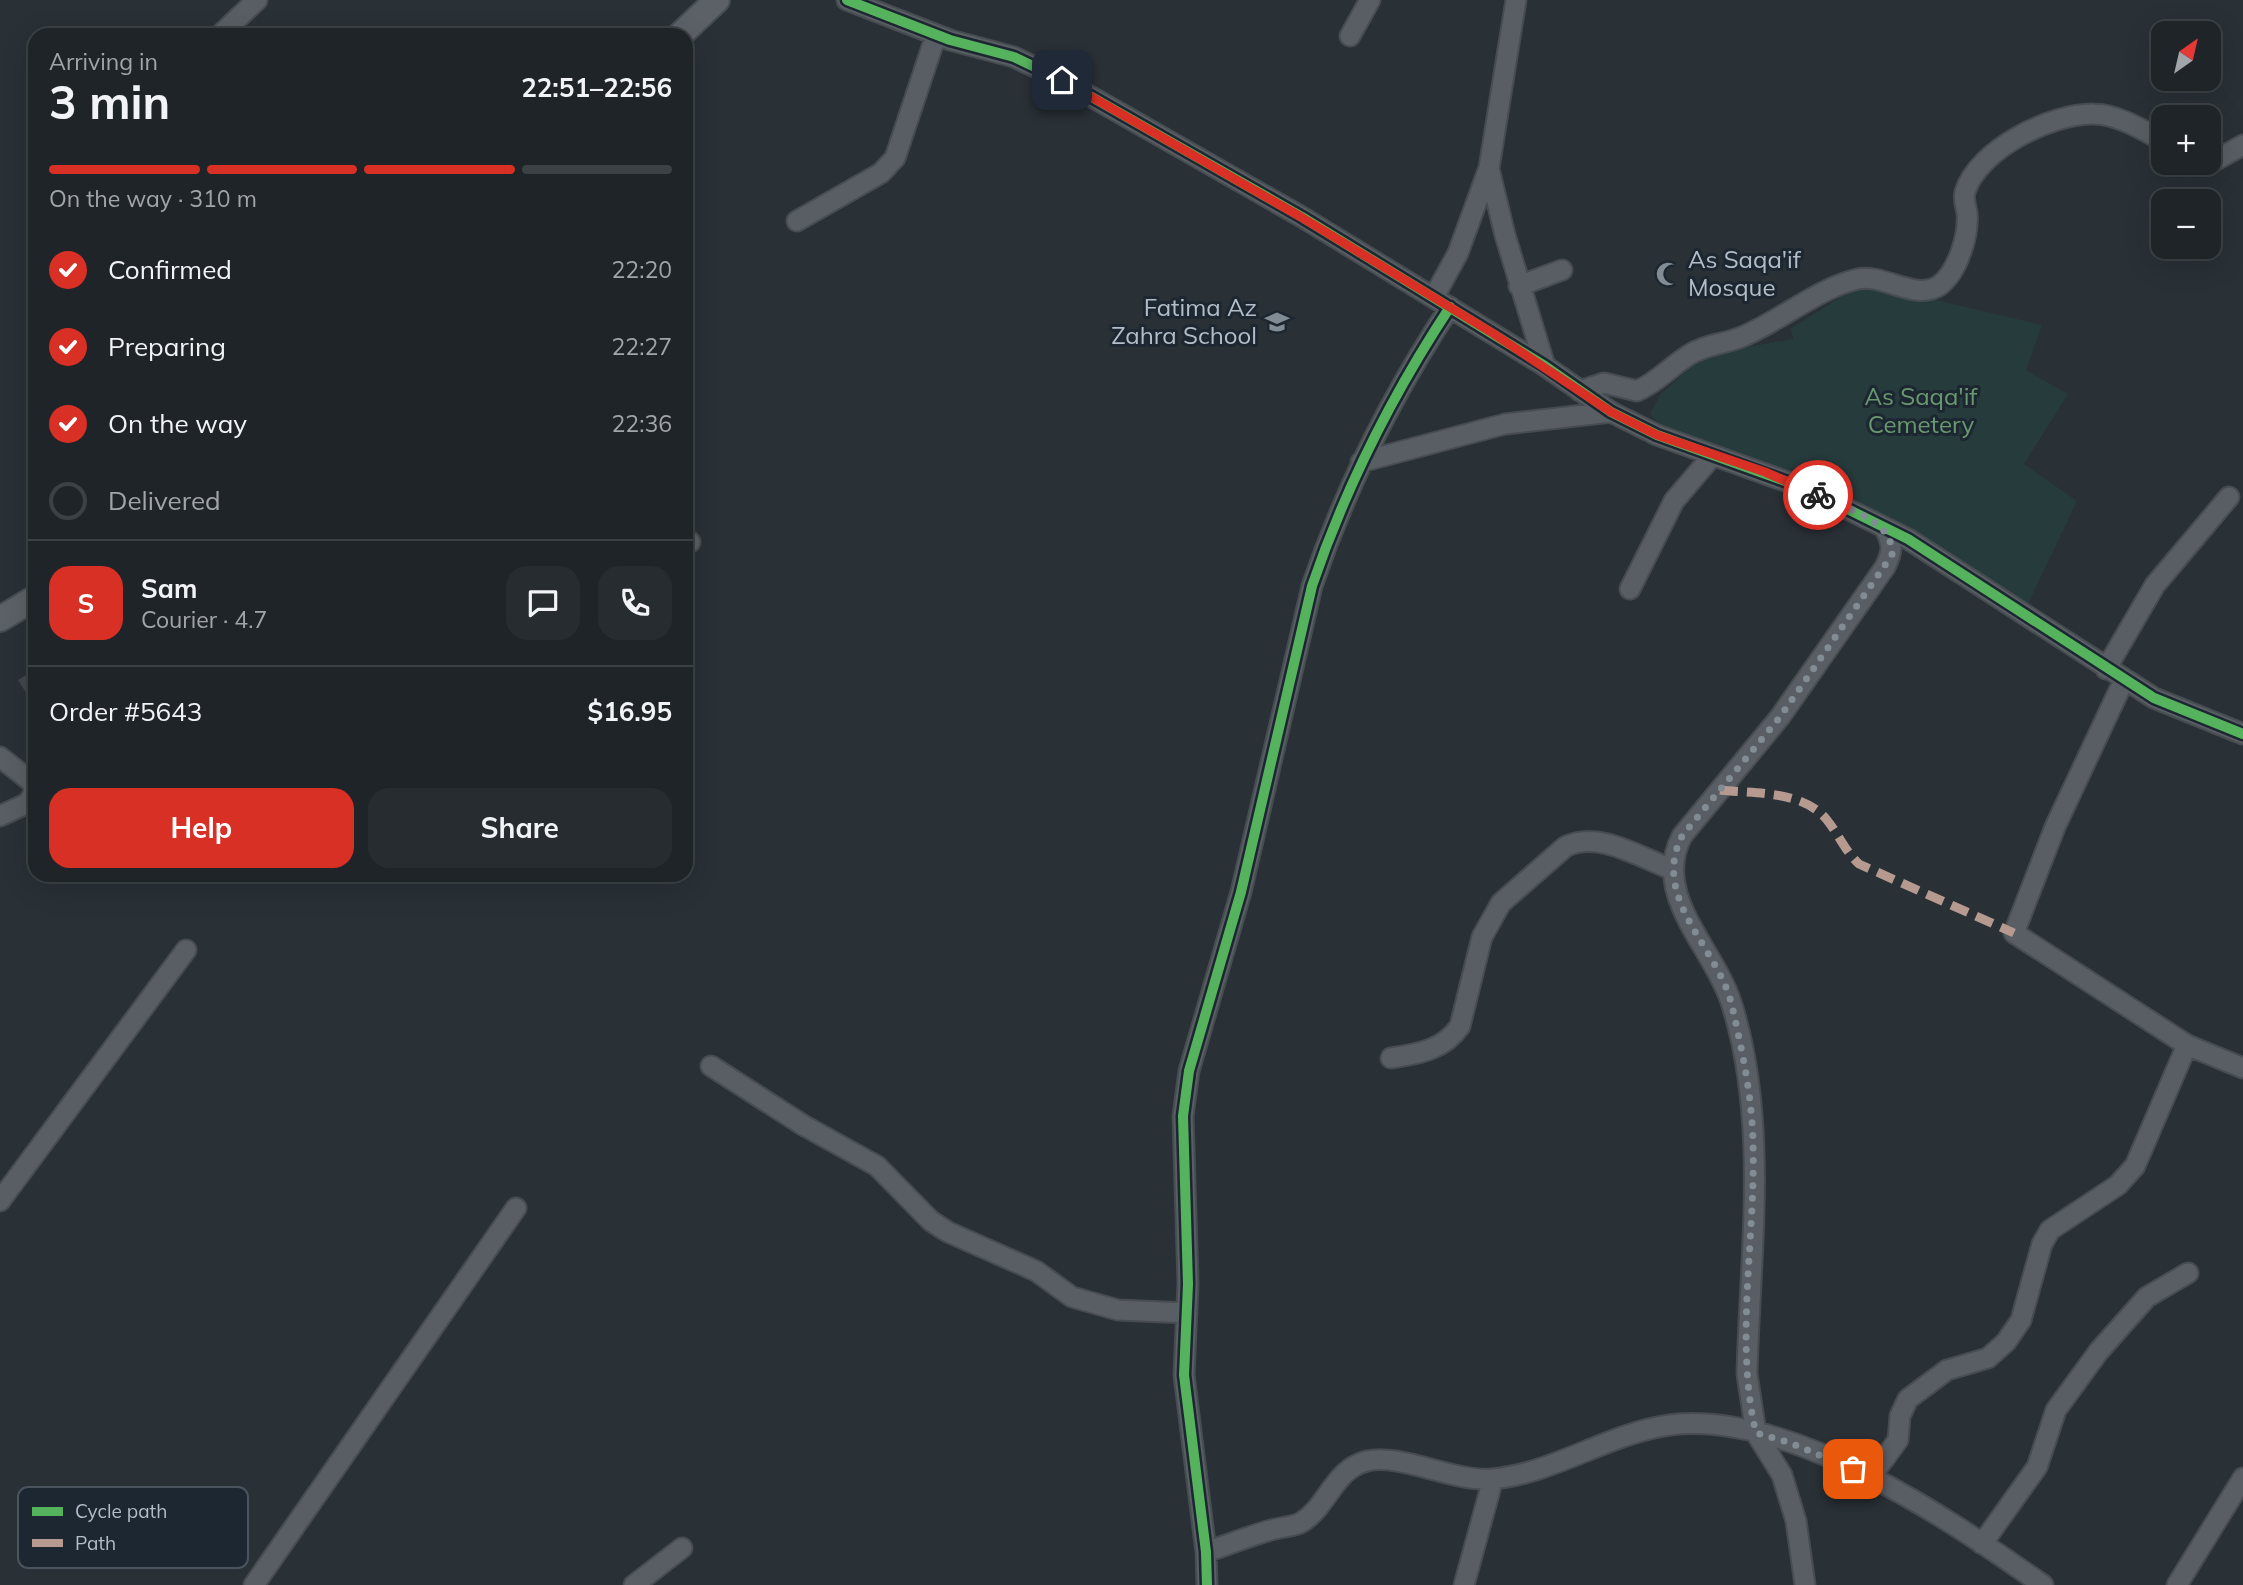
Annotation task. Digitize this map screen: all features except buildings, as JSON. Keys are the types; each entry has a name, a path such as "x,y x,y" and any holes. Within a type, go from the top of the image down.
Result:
{"main road":[{"path":"687,28 717,0"},
{"path":"0,619 28,602"}],"street":[{"path":"227,28 257,0"},
{"path":"847,0 936,35 1014,57 1062,80 1180,150 1245,183 1442,302 1545,366 1611,412 1657,435 1807,489 1962,572 2124,680 2178,710 2243,734"},
{"path":"1350,36 1370,0"},
{"path":"1207,1585 1206,1552 1184,1375 1187,1313 1183,1116 1189,1071 1241,892 1312,586 1328,539 1361,462 1442,302 1489,168 1516,0"},
{"path":"797,221 881,173 895,158 936,35"},
{"path":"1580,391 1604,383 1637,391 1698,349 1740,338 1860,278 1930,290 1939,285 1947,278 1959,256 1967,227 1965,191 1992,153 2013,138 2046,124 2095,114 2119,120 2151,135"},
{"path":"2221,157 2243,145"},
{"path":"1489,168 1519,286 1545,366"},
{"path":"1519,286 1562,270"},
{"path":"1361,462 1505,424 1611,412"},
{"path":"1630,589 1674,501 1713,455"},
{"path":"2106,669 2155,585 2229,497"},
{"path":"1805,1585 1796,1521 1782,1475 1756,1433 1747,1374 1753,1141 1745,1064 1730,1000 1680,901 1671,869 1674,852 1682,836 1780,717 1885,567 1892,555 1892,543 1885,529"},
{"path":"2124,680 2055,827 2014,933 2187,1045 2243,1068"},
{"path":"0,757 28,779"},
{"path":"0,816 28,803"},
{"path":"1391,1058 1437,1048 1452,1037 1460,1026 1482,937 1501,903 1565,847 1578,841 1595,840 1671,869"},
{"path":"0,1201 186,950"},
{"path":"1870,1478 1898,1440 1900,1416 1908,1399 1947,1370 1988,1358 2006,1342 2021,1320 2042,1244 2050,1230 2118,1185 2135,1166 2187,1045"},
{"path":"711,1066 794,1119 877,1166 921,1211 948,1232 1036,1271 1072,1297 1118,1310 1187,1313"},
{"path":"254,1585 516,1208"},
{"path":"1982,1544 2037,1467 2056,1410 2099,1351 2147,1297 2188,1273"},
{"path":"1206,1552 1303,1521 1339,1478 1351,1468 1368,1461 1400,1463 1460,1477 1493,1479 1670,1425 1715,1425 1788,1442 1870,1478 1916,1502 2043,1585"},
{"path":"2177,1585 2243,1478"},
{"path":"1464,1585 1493,1479"},
{"path":"634,1585 682,1548"}],"green space":[{"name":"As Saqa'if Cemetery","path":"1863,283 2042,325 2026,370 2068,394 2024,464 2077,501 2028,604 1926,541 1856,503 1746,455 1679,434 1657,421 1650,413 1661,394 1705,354 1794,339 1790,329"}],"marked path":[{"path":"1720,790 1777,795 1805,803 1827,820 1859,864 2014,933"}],"cycle path":[{"path":"847,0 950,40 1014,57 1062,80 1302,217 1545,366 1611,412 1657,435 1807,489 1908,539 2154,698 2243,734"},
{"path":"1207,1585 1206,1552 1184,1375 1188,1284 1183,1116 1189,1071 1241,892 1312,586 1325,549 1372,442 1450,307"}],"way so far":[{"path":"1818,495 1885,529 1892,543 1892,555 1780,717 1682,836 1674,852 1671,869 1680,901 1730,1000 1743,1053 1753,1141 1747,1374 1750,1409 1756,1433 1788,1442 1853,1469"}],"place":[{"name":"As Saqa'if Mosque","path":"1668,274"},
{"name":"Fatima Az Zahra School","path":"1277,322"}],"route":[{"path":"1062,80 1180,150 1245,183 1434,297 1545,366 1611,412 1657,435 1765,472 1818,495"}]}
